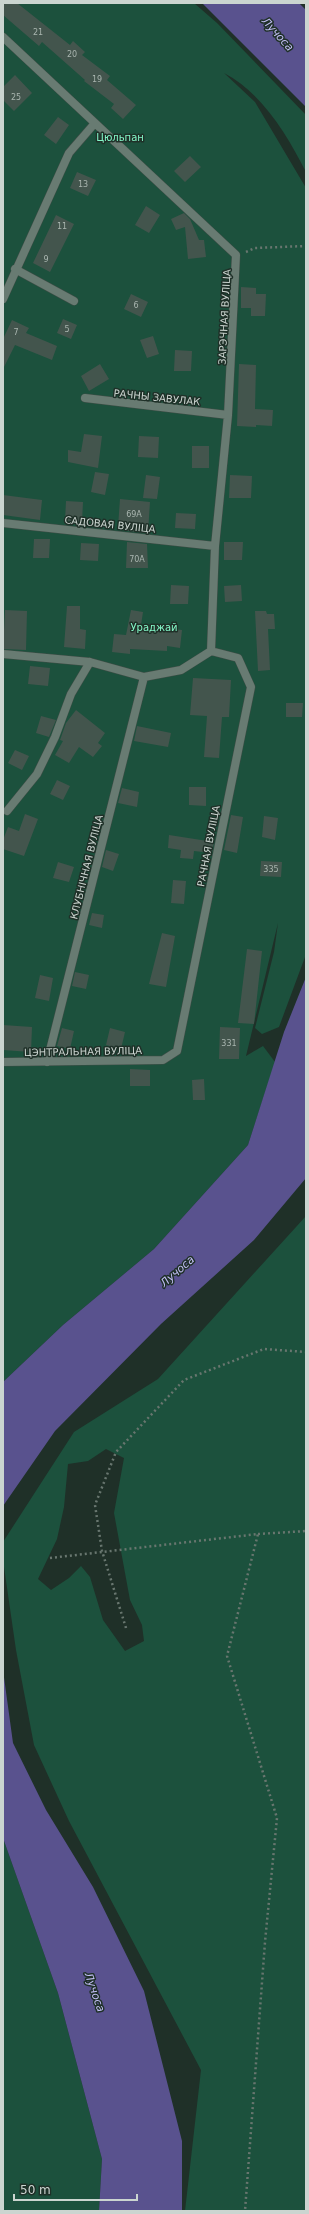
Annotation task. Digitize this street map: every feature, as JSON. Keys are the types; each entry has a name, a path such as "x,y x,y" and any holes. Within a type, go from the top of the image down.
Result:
{"lane":[{"name":"ЗАРЭЧНАЯ ВУЛІЦА","path":"3,37 236,255 228,414 215,546 212,651"},
{"path":"3,299 15,269 69,152 95,124"},
{"path":"15,269 74,301"},
{"name":"РАЧНЫ ЗАВУЛАК","path":"85,398 228,414"},
{"name":"САДОВАЯ ВУЛІЦА","path":"3,523 215,546"},
{"path":"3,654 90,662 144,677 181,670 212,651"},
{"name":"РАЧНАЯ ВУЛІЦА","path":"163,1060 177,1051 251,687 238,658 212,651"},
{"path":"7,811 38,774 55,736 71,694 90,662"},
{"name":"КЛУБНІЧНАЯ ВУЛІЦА","path":"47,1062 144,677"},
{"name":"ЦЭНТРАЛЬНАЯ ВУЛІЦА","path":"3,1062 163,1060"}],"path":[{"path":"236,255 255,248 306,246"},
{"path":"126,1628 102,1551 95,1505 116,1452 184,1380 264,1348 306,1352"},
{"path":"50,1558 258,1534 306,1531"},
{"path":"245,2211 265,1942 277,1818 227,1656 258,1534"}],"green space":[{"name":"Ураджай","path":"3,3 194,3 217,23 306,115 306,172 291,144 262,103 238,81 224,73 255,102 306,188 305,957 279,1027 262,1034 255,1028 274,952 278,923 246,1056 263,1046 275,1062 248,1145 154,1249 63,1325 3,1382"},
{"path":"306,1216 306,2211 185,2211 201,2070 69,1821 34,1745 16,1650 3,1560 3,1542 74,1432 158,1379","holes":["106,1449 124,1458 114,1513 130,1600 142,1625 144,1641 125,1651 103,1620 90,1577 81,1566 69,1578 51,1590 38,1579 57,1539 64,1507 68,1464 88,1461"]},
{"path":"3,1838 58,1993 102,2159 99,2211 3,2211"}],"water":[{"name":"Лучоса","path":"202,3 299,3 306,10 306,107"},
{"name":"Лучоса","path":"306,977 306,1178 254,1240 161,1324 55,1431 3,1506 3,1382 63,1325 154,1249 248,1145 284,1032"},
{"name":"Лучоса","path":"3,1670 13,1743 46,1810 93,1887 144,1991 182,2141 182,2211 99,2211 102,2159 58,1993 3,1838"}],"building":[{"path":"3,3 17,3 70,45 73,41 85,52 82,55 110,76 107,80 136,105 123,119 111,108 114,104 84,81 85,80 42,42 39,46 3,15"},
{"path":"15,75 32,93 14,111 3,100 3,87"},
{"path":"58,117 69,125 56,144 44,135"},
{"path":"190,156 201,167 185,182 174,171"},
{"path":"77,172 96,180 88,196 70,188"},
{"path":"146,206 160,215 149,233 135,225"},
{"path":"184,213 190,219 199,240 204,240 206,257 188,259 185,227 176,230 171,219"},
{"path":"56,215 74,224 50,272 33,263"},
{"path":"241,287 256,288 256,294 266,294 265,316 251,316 251,308 241,308"},
{"path":"131,294 148,302 141,317 124,309"},
{"path":"63,319 77,325 71,339 57,333"},
{"path":"12,320 29,328 26,333 57,346 52,360 15,345 3,369 3,339"},
{"path":"153,336 159,354 147,358 140,340"},
{"path":"175,350 192,351 191,371 174,371"},
{"path":"100,364 109,379 89,391 81,376"},
{"path":"239,364 256,365 255,409 273,410 272,426 237,426"},
{"path":"84,434 102,436 98,468 68,462 68,450 81,452"},
{"path":"139,436 159,437 158,458 138,457"},
{"path":"192,446 209,446 209,468 192,468"},
{"path":"95,472 109,474 105,495 91,492"},
{"path":"146,475 160,477 157,499 143,498"},
{"path":"230,475 252,476 251,498 229,498"},
{"path":"3,495 42,500 40,520 3,515"},
{"path":"120,499 150,502 148,533 127,531 127,528 118,527"},
{"path":"66,501 83,502 82,522 65,521"},
{"path":"176,513 196,514 195,529 175,528"},
{"path":"34,539 50,539 49,558 33,558"},
{"path":"127,542 147,544 148,568 126,568"},
{"path":"224,542 243,542 242,560 224,560"},
{"path":"81,543 99,544 98,561 80,560"},
{"path":"171,585 189,586 188,604 170,604"},
{"path":"241,585 242,601 225,602 224,586"},
{"path":"67,606 80,606 80,629 86,630 85,649 64,647"},
{"path":"5,610 27,611 26,650 3,649"},
{"path":"131,610 143,612 141,625 182,630 180,648 167,646 167,651 130,649 130,654 112,652 114,634 126,635"},
{"path":"255,611 266,611 267,614 274,614 275,629 268,629 270,670 258,671"},
{"path":"30,666 50,668 48,686 28,684"},
{"path":"193,678 231,680 229,717 222,717 219,758 204,757 207,716 190,715"},
{"path":"286,703 303,703 302,717 286,717"},
{"path":"76,710 105,733 98,743 102,746 93,757 79,747 69,763 55,755 63,741 60,740 66,723"},
{"path":"41,716 56,720 49,737 36,733"},
{"path":"137,726 171,733 168,747 134,741"},
{"path":"15,750 29,756 22,770 8,763"},
{"path":"57,780 70,786 63,800 50,794"},
{"path":"189,787 206,787 206,806 189,805"},
{"path":"122,788 139,792 137,807 118,803"},
{"path":"25,814 38,819 24,856 3,849 3,840 8,827 19,831"},
{"path":"231,815 243,817 237,853 224,850"},
{"path":"264,816 278,818 275,840 262,837"},
{"path":"169,835 214,842 212,853 194,851 193,859 180,858 181,850 168,848"},
{"path":"106,850 119,854 113,871 102,867"},
{"path":"261,861 282,862 281,877 260,876"},
{"path":"58,862 74,867 69,882 53,878"},
{"path":"173,880 186,881 184,904 171,903"},
{"path":"92,913 104,915 102,928 89,925"},
{"path":"162,933 175,936 166,987 149,984"},
{"path":"247,949 262,951 254,1024 238,1023"},
{"path":"75,972 89,975 86,989 72,986"},
{"path":"40,975 53,978 49,1001 35,998"},
{"path":"3,1025 32,1027 31,1052 3,1050"},
{"path":"220,1027 240,1028 239,1059 219,1059"},
{"path":"62,1028 74,1031 70,1049 57,1046"},
{"path":"110,1028 125,1032 121,1049 106,1045"},
{"path":"130,1069 150,1070 150,1086 130,1086"},
{"path":"204,1079 205,1100 193,1100 192,1080"}],"park label":[{"name":"Цюльпан","path":"120,137"}]}
